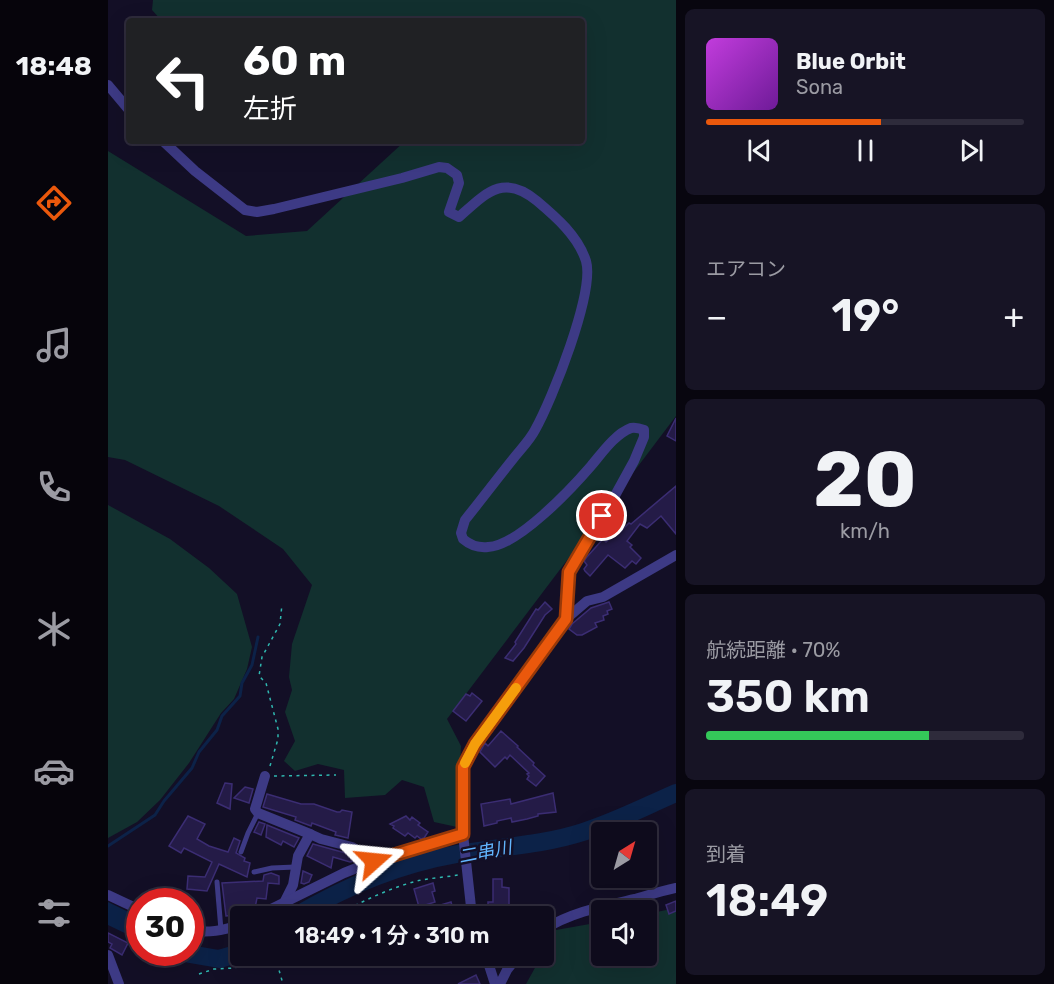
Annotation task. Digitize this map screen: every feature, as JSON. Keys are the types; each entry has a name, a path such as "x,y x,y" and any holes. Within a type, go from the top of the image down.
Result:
{"street":[{"path":"108,85 126,106"},
{"path":"166,144 195,171 245,210 257,212 274,209 439,167 447,168 458,175 459,183 449,212 452,215 459,217 488,192 516,188 528,194 553,215 579,245 586,263 587,279 577,323 561,372 535,432 465,520 461,532 463,539 477,546 490,547 506,541 523,531 557,502 606,447 629,429 638,427 644,430 644,437 628,471 569,572 566,619"},
{"path":"471,906 463,834 463,767 475,744 566,619 587,601 603,597 676,555"},
{"path":"265,776 255,809 258,813 321,839 352,847 374,861"},
{"path":"284,903 293,885 298,856 310,834"},
{"path":"278,906 344,873 374,861 463,834"},
{"path":"554,923 609,903 676,888"},
{"path":"108,895 126,903"},
{"path":"204,932 230,928"},
{"path":"108,955 119,984"},
{"path":"489,966 495,984"},
{"path":"500,984 510,966"}],"lane":[{"path":"241,852 258,813"},
{"path":"254,872 295,867"},
{"path":"217,882 221,930"}],"path":[{"path":"282,604 280,624 262,657 259,676 266,683 278,729 274,755 265,776 336,775"},
{"path":"352,906 421,880 466,874"},
{"path":"199,974 214,969 241,966"},
{"path":"277,966 283,984"}],"green space":[{"path":"153,0 676,0 676,416 447,719 461,746 457,827 434,822 424,787 402,780 385,795 345,798 344,770 318,764 295,771 284,761 295,741 285,712 292,690 289,677 292,644 312,585 283,549 219,506 125,460 108,457 108,151 246,236 307,231 402,144 585,144 585,18 159,18 152,10"},
{"path":"108,505 170,539 209,568 237,594 252,647 247,669 234,699 221,713 189,763 160,800 137,822 108,838"},
{"path":"676,908 676,984 526,984 536,966 554,966 556,930 591,924 591,966 657,966 657,912"}],"water":[{"path":"108,902 126,911 126,934 108,925"},
{"path":"204,953 227,953 228,959 204,959"}],"building":[{"path":"676,418 676,441 667,436"},
{"path":"676,486 676,534 661,516 647,528 640,524 627,541 641,558 636,564 632,561 625,568 608,555 590,576 585,571 587,565 584,561 603,539 606,542 618,534"},
{"path":"545,602 552,609 545,615 513,661 505,658 516,644 515,642 536,609 538,610"},
{"path":"609,602 612,609 603,616 604,620 595,623 597,627 582,635 577,635 569,629 591,608"},
{"path":"472,693 482,701 466,721 453,711 466,694 470,696"},
{"path":"501,731 545,776 536,786 527,779 529,773 510,755 495,767 480,752 485,743 488,746"},
{"path":"225,783 232,784 230,809 217,803"},
{"path":"245,787 253,789 249,803 234,798"},
{"path":"553,793 556,812 538,814 538,816 512,822 511,818 484,826 481,804 510,799 511,804"},
{"path":"267,794 301,804 314,804 337,812 342,810 352,812 348,838 335,835 336,832 312,823 311,826 295,820 296,817 263,807"},
{"path":"188,816 205,824 197,839 209,846 228,852 234,838 240,841 236,853 245,858 244,861 250,863 247,877 219,864 207,891 204,891 204,888 187,888 188,876 205,877 212,862 184,848 181,853 169,846"},
{"path":"406,816 410,820 412,817 428,832 424,838 417,836 415,838 408,833 405,836 390,824"},
{"path":"259,822 265,824 261,835 254,832"},
{"path":"267,825 299,838 294,847 283,841 281,845 266,837"},
{"path":"313,844 349,854 355,858 354,861 333,857 331,868 307,856"},
{"path":"303,871 312,875 309,882 304,884 301,883"},
{"path":"271,873 279,876 279,884 268,883 266,899 257,898 255,906 230,906 230,916 226,916 222,883 263,881 264,875"},
{"path":"493,879 502,879 502,887 509,888 509,906 488,906 488,902 493,902"},
{"path":"433,883 435,891 432,892 435,902 419,906 414,889"},
{"path":"676,901 676,911 669,914 666,905"},
{"path":"451,902 452,906 437,906"},
{"path":"108,933 126,942 122,955 110,948 112,944 108,942"},
{"path":"476,975 480,984 458,984"}],"waterway":[{"path":"108,846 155,815 192,768 199,752 217,730 222,716 240,696 242,683 252,665 258,637"},
{"name":"二串川","path":"314,906 334,895 394,870 436,858 537,843 583,832 607,824 676,793"},
{"name":"二串川","path":"204,956 219,959 230,956"}],"slow traffic":[{"path":"465,763 475,744 516,688"}],"route":[{"path":"374,861 463,834 463,767 475,744 566,619 569,572 602,516"}]}
